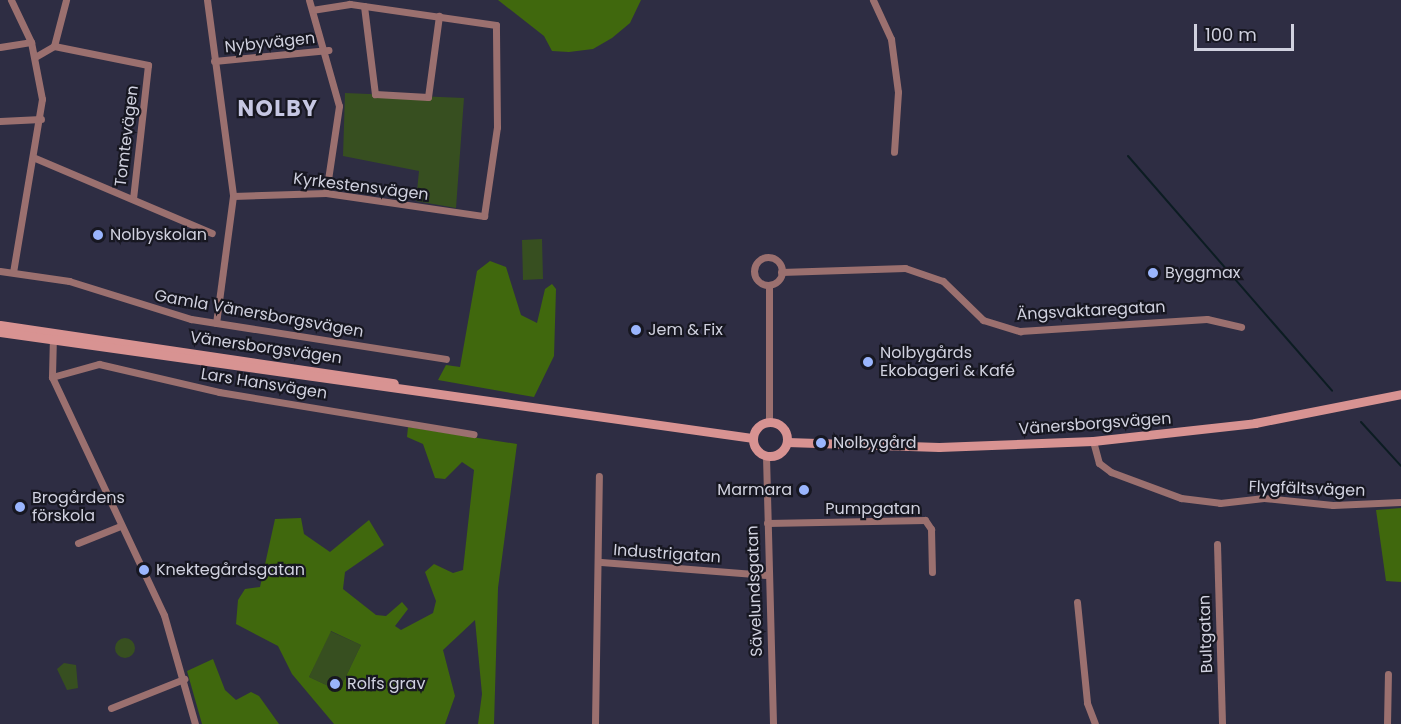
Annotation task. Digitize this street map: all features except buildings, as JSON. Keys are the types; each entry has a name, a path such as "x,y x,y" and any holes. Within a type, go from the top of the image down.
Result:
{"main road":[{"name":"Vänersborgsvägen","path":"0,325 53,336 526,407 752,438"},
{"name":"Vänersborgsvägen","path":"0,332 53,336"},
{"name":"Vänersborgsvägen","path":"787,442 939,447 1093,441 1255,423 1401,394"},
{"path":"769,422 783,428 787,442 781,453 766,456 756,450 752,438 758,427 769,422"}],"street":[{"path":"11,0 31,42 35,57 41,120 13,272"},
{"path":"35,57 54,46 66,0"},
{"path":"207,0 233,196 216,323"},
{"path":"309,0 328,50 339,106 326,193"},
{"path":"873,0 891,39 898,92 894,152"},
{"path":"313,10 363,6 439,16 428,97 375,94 363,6"},
{"name":"Kyrkestensvägen","path":"233,196 326,193 484,216 497,127 496,25 439,16"},
{"path":"0,47 31,42"},
{"name":"Tomtevägen","path":"54,46 148,65 133,198"},
{"name":"Nybyvägen","path":"214,61 328,50"},
{"path":"0,121 41,120"},
{"path":"35,158 212,233"},
{"path":"769,285 755,278 758,262 773,258 782,272 769,285 769,422"},
{"name":"Ängsvaktaregatan","path":"782,272 905,268 943,281 983,320 1020,331 1207,319 1241,327"},
{"name":"Gamla Vänersborgsvägen","path":"0,271 69,281 146,309 216,323 446,359"},
{"path":"53,336 52,377 120,526 164,615 195,724"},
{"name":"Lars Hansvägen","path":"52,377 99,364 219,392 474,434"},
{"name":"Flygfältsvägen","path":"1093,441 1099,463 1112,472 1190,499 1264,498 1353,506 1401,502"},
{"name":"Sävelundsgatan","path":"766,456 767,575 773,724"},
{"name":"Industrigatan","path":"595,724 601,562 599,476"},
{"name":"Pumpgatan","path":"767,523 925,520 931,529 932,572"},
{"path":"78,543 120,526"},
{"name":"Bultgatan","path":"1218,544 1222,724"},
{"name":"Industrigatan","path":"601,562 767,575"},
{"path":"1077,602 1087,703 1095,724"},
{"path":"1387,724 1389,674"},
{"path":"111,708 184,679"}],"green space":[{"path":"498,0 641,0 630,23 612,38 593,49 569,52 552,51 544,36"},
{"path":"345,93 464,98 456,208 416,201 419,171 343,156"},
{"path":"542,239 543,279 523,280 522,240"},
{"path":"490,261 506,267 521,315 537,323 545,289 552,284 556,289 554,356 534,397 438,380 446,365 460,367 477,271"},
{"path":"408,427 517,444 498,588 494,724 478,724 482,694 475,620 443,650 455,696 445,724 334,724 292,674 278,646 236,624 238,600 245,589 260,587 275,519 301,518 304,534 330,552 369,520 384,545 345,572 343,589 376,615 386,616 402,602 408,609 395,626 401,630 433,613 436,601 425,572 434,564 453,573 463,570 474,470 462,462 445,479 435,478 423,444 407,437","holes":["331,631 361,645 339,691 309,677"]},
{"path":"1401,508 1401,582 1386,581 1376,510"},
{"path":"330,631 361,645 339,691 309,677"},
{"path":"125,638 132,641 135,648 132,655 125,658 118,655 115,648 118,641"},
{"path":"213,659 225,690 236,700 251,692 259,696 279,724 202,724 187,671"},
{"path":"64,663 76,665 78,688 67,690 57,669"}],"waterway":[{"path":"1128,156 1332,391"},
{"path":"1361,422 1401,466"}],"place":[{"name":"Nolbyskolan","path":"98,235"},
{"name":"Byggmax","path":"1153,273"},
{"name":"Jem & Fix","path":"636,330"},
{"name":"Nolbygårds Ekobageri & Kafé","path":"868,362"},
{"name":"Nolbygård","path":"821,443"},
{"name":"Marmara","path":"804,490"},
{"name":"Brogårdens förskola","path":"20,507"},
{"name":"Knektegårdsgatan","path":"144,570"},
{"name":"Rolfs grav","path":"335,684"}],"district":[{"name":"NOLBY","path":"278,109"}]}
